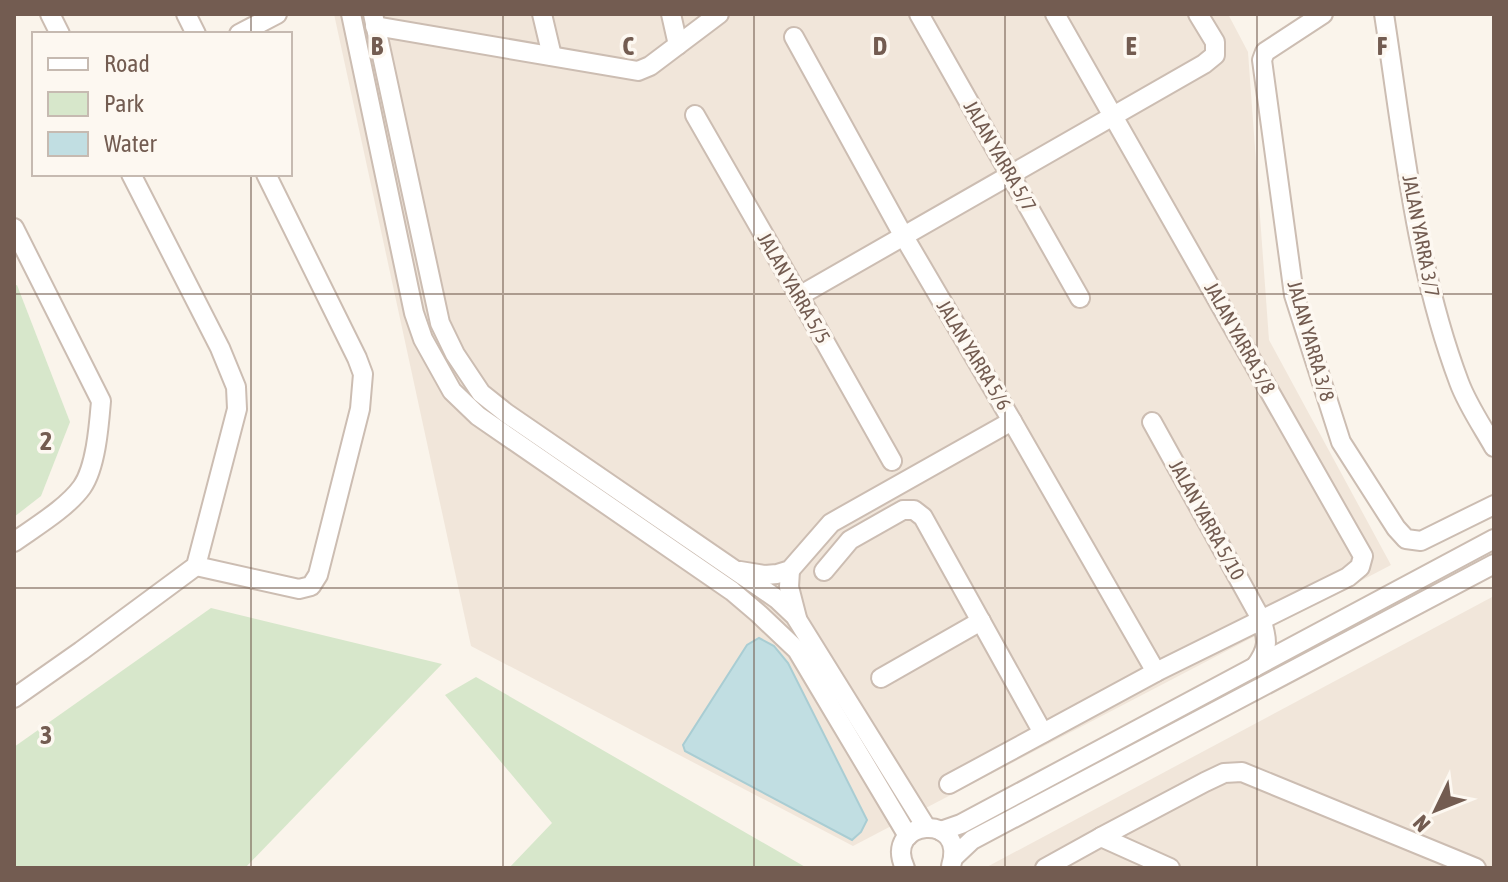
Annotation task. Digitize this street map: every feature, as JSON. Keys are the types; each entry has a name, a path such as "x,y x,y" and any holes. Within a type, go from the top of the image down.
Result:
{"street":[{"path":"50,14 59,32"},
{"path":"186,14 195,32"},
{"path":"243,32 277,14"},
{"path":"351,14 414,313 423,339 452,391 478,416 732,591 797,650 908,836"},
{"path":"542,14 552,56"},
{"path":"671,14 678,45"},
{"path":"719,14 650,66 638,71 552,56 414,23 374,20 440,323 455,354 481,393 777,599 798,621 934,829 951,842 952,862"},
{"name":"JALAN YARRA 5/7","path":"919,14 1080,298"},
{"name":"JALAN YARRA 5/8","path":"1055,14 1363,556 1360,567 1348,577 1261,619"},
{"path":"799,296 1204,64 1215,55 1215,42 1198,14"},
{"name":"JALAN YARRA 3/8","path":"1323,14 1265,52 1262,60 1294,295 1341,442 1406,539 1421,541 1494,505"},
{"name":"JALAN YARRA 3/7","path":"1384,14 1416,221 1436,311 1459,384 1494,447"},
{"name":"JALAN YARRA 5/6","path":"794,37 903,235 1156,672"},
{"name":"JALAN YARRA 5/5","path":"695,115 892,461"},
{"path":"14,698 196,566 237,409 236,387 220,348 132,176"},
{"path":"196,566 299,589 311,586 318,575 360,409 363,374 357,358 267,176"},
{"path":"14,542 71,499 84,484 96,443 101,401 16,239"},
{"path":"736,570 765,575 790,570 831,523 1012,421"},
{"name":"JALAN YARRA 5/10","path":"1152,422 1261,619 1267,637 1265,653 1255,667"},
{"path":"824,571 850,540 903,510 914,510 923,517 1043,733"},
{"path":"905,868 901,853 908,836 915,830 961,824 1494,539"},
{"path":"952,862 972,840 1494,564"},
{"path":"790,570 789,587 798,621"},
{"path":"949,784 1261,619 1284,637 1304,641"},
{"path":"881,678 981,621"},
{"path":"1045,868 1205,782 1224,773 1242,772 1476,868"},
{"path":"1101,837 1170,868"}],"shaded area":[{"path":"334,14 1228,14 1248,52 1269,340 1391,565 853,846 471,646"},
{"path":"1494,596 1494,868 985,868"}],"green space":[{"path":"17,285 70,422 41,496 14,517 14,286"},
{"path":"211,608 442,664 245,868 14,868 14,747"},
{"path":"476,677 807,868 509,868 552,823 445,695"}],"water":[{"path":"759,638 774,646 788,663 867,820 852,840 685,751 683,745 747,645"}]}
